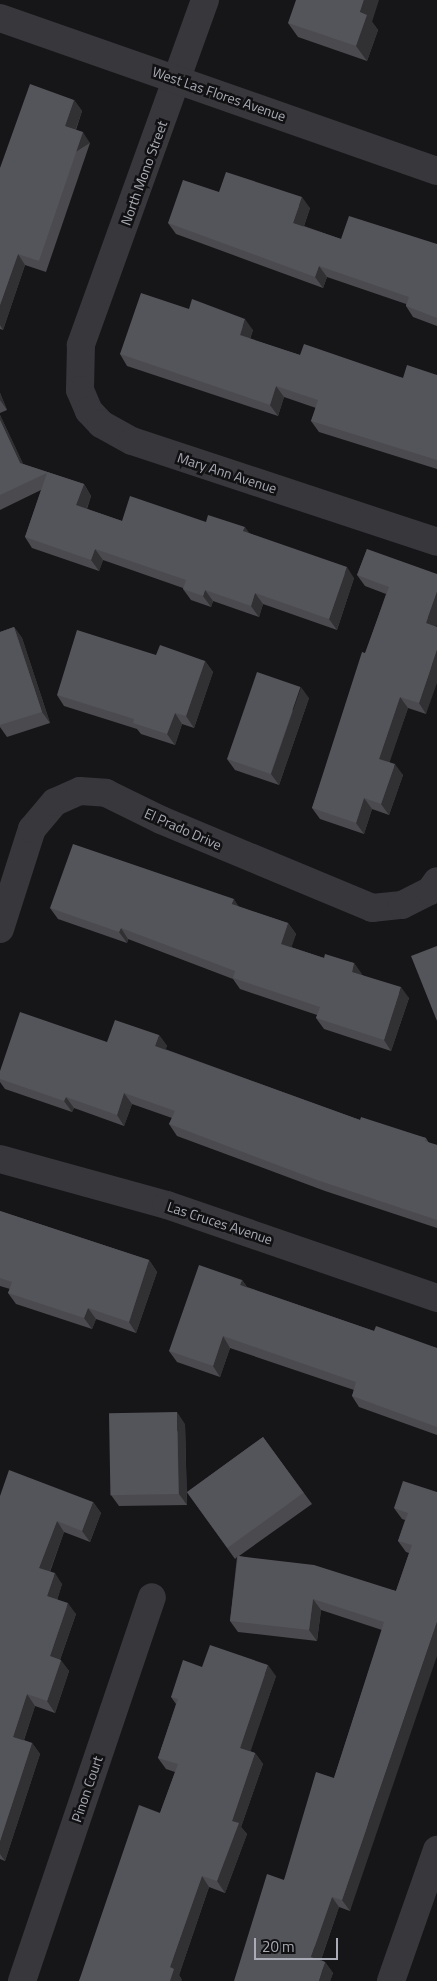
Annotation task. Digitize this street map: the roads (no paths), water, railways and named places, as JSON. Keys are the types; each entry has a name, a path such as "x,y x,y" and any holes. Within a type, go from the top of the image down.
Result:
{"street":[{"name":"North Mono Street","path":"81,345 205,0"},
{"name":"West Las Flores Avenue","path":"0,18 437,171"},
{"name":"Mary Ann Avenue","path":"81,345 80,390 89,411 101,424 164,453 437,542"},
{"name":"El Prado Drive","path":"0,929 32,829 55,802 80,791 106,793 161,820 372,908 402,905 430,891 437,881"},
{"name":"Las Cruces Avenue","path":"0,1159 167,1205 437,1298"},
{"name":"Pinon Court","path":"22,1981 152,1597"},
{"path":"391,1981 437,1850"}]}
